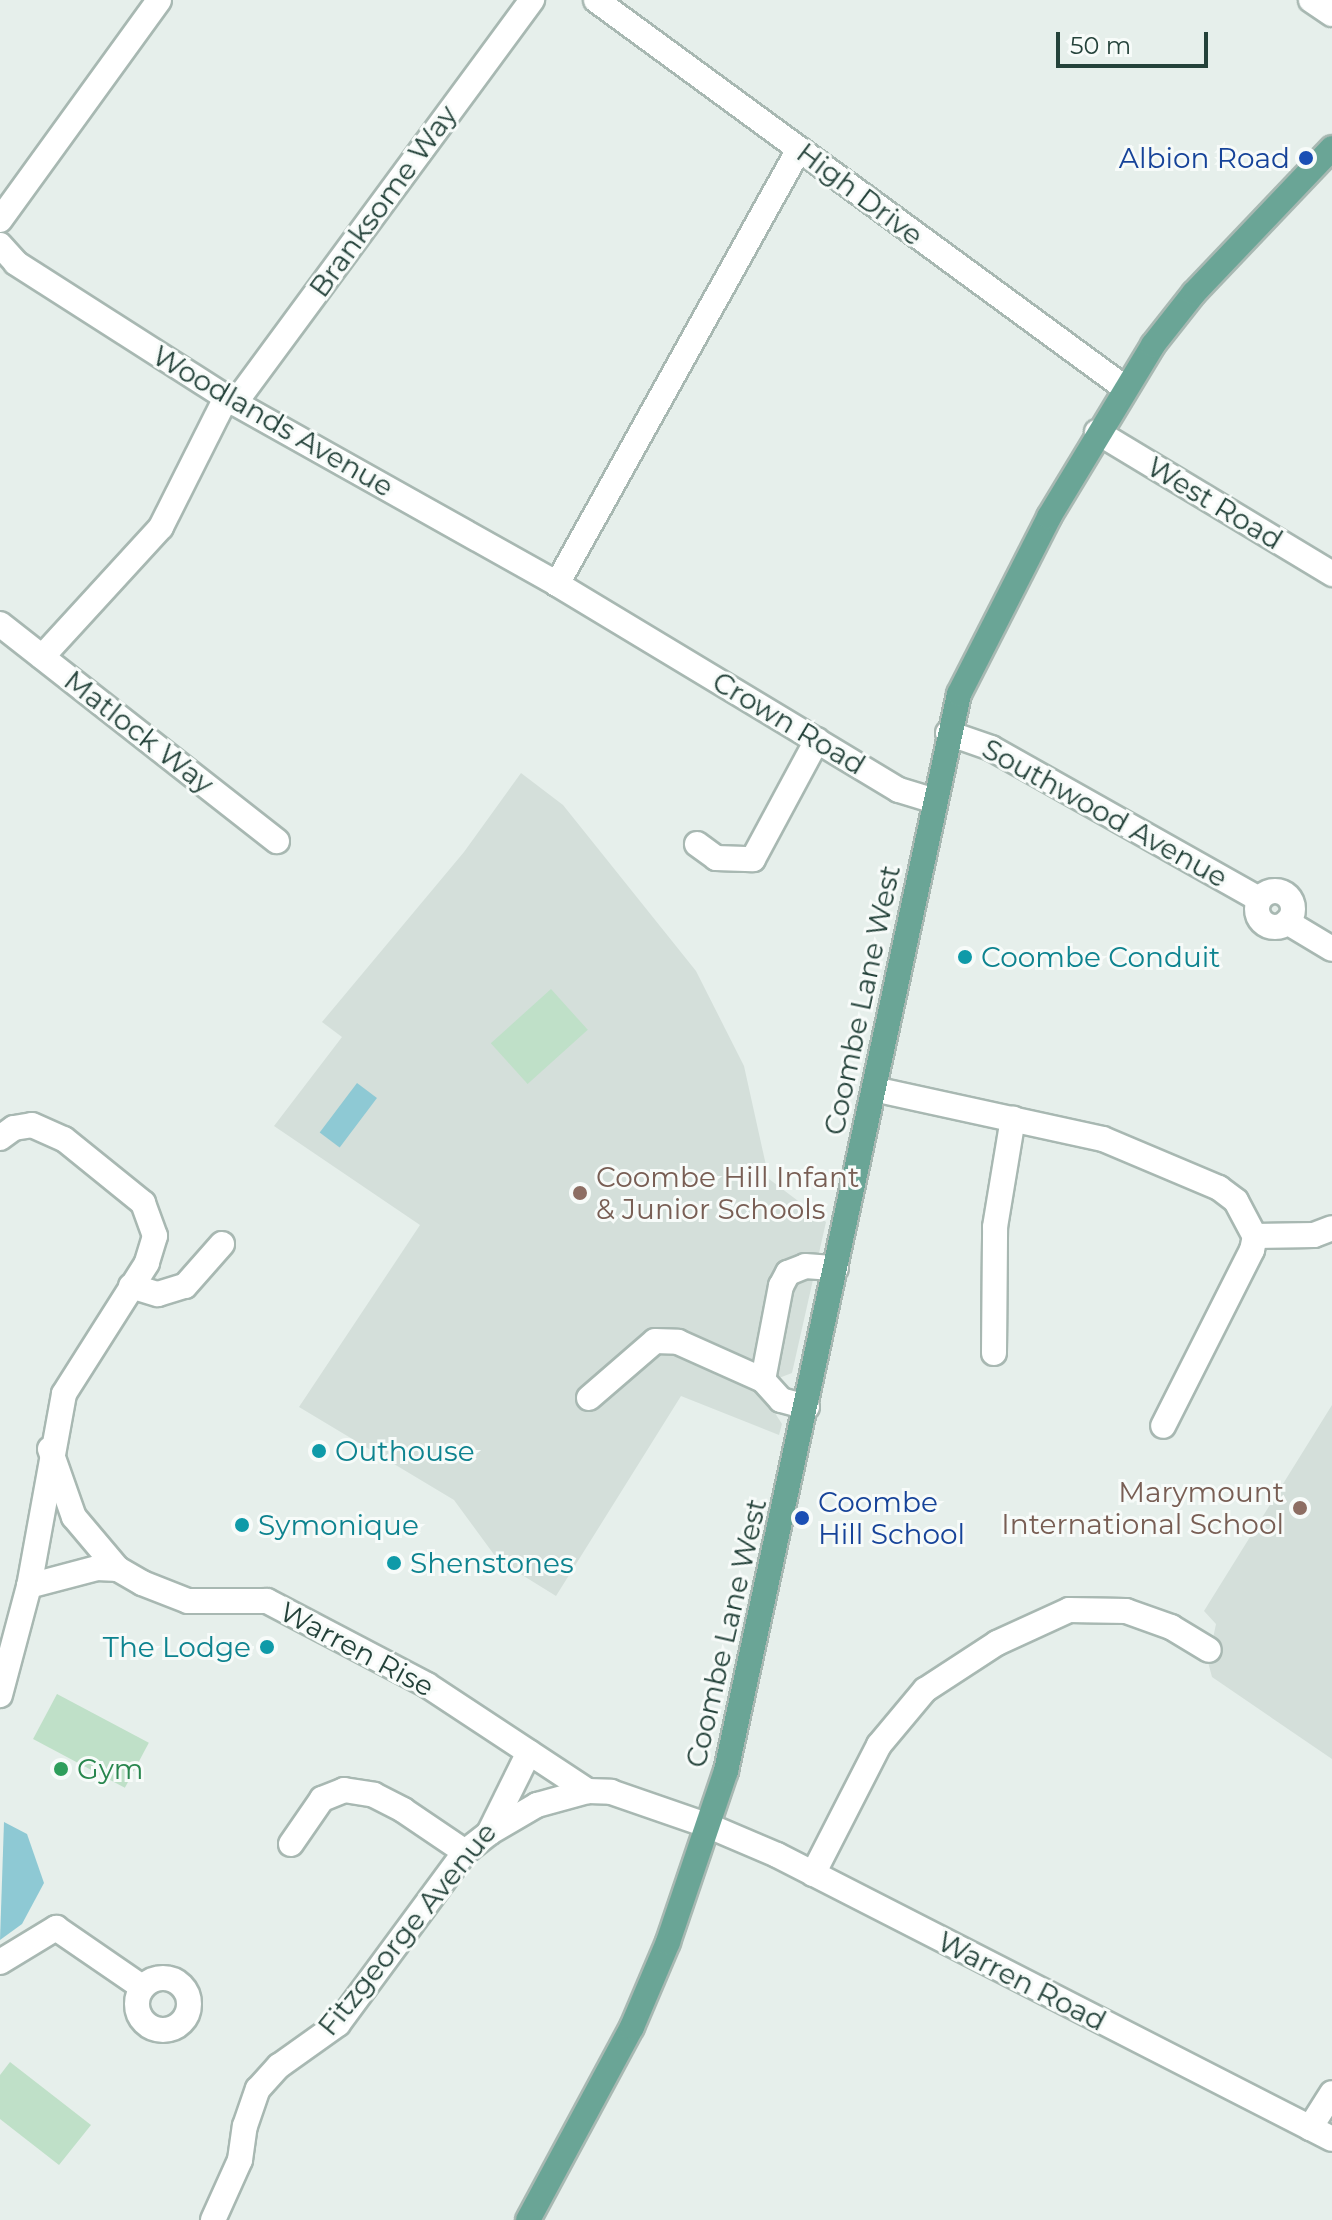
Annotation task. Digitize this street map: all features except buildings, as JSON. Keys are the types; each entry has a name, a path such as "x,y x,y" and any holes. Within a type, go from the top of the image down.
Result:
{"main road":[{"name":"Coombe Lane West","path":"528,2220 632,2027 709,1826 807,1407 948,733 973,657 1097,432 1125,388 1194,293 1332,148"}],"street":[{"path":"0,220 159,0"},
{"name":"Branksome Way","path":"42,657 161,527 231,400 532,0"},
{"name":"High Drive","path":"596,0 1125,388"},
{"path":"1311,0 1332,14"},
{"path":"557,584 799,149"},
{"name":"Woodlands Avenue","path":"0,245 16,263 231,400 647,638"},
{"name":"West Road","path":"1097,432 1332,574"},
{"name":"Matlock Way","path":"0,624 277,841"},
{"name":"Crown Road","path":"647,638 899,790 934,801"},
{"name":"Southwood Avenue","path":"948,733 991,748 1259,899 1257,911 1262,922 1273,927 1287,922 1332,949"},
{"path":"697,844 716,858 753,859 817,740"},
{"path":"874,1089 1103,1139 1219,1188 1236,1201 1255,1236 1246,1265 1163,1426"},
{"path":"994,1353 995,1227 1013,1118"},
{"path":"0,1138 14,1128 42,1128 103,1169 143,1203 155,1226 154,1247 72,1375 50,1449 29,1586 0,1695"},
{"path":"1255,1236 1314,1235 1332,1228"},
{"path":"131,1286 158,1294 185,1286 222,1244"},
{"path":"763,1380 781,1286 788,1273 813,1264 836,1268"},
{"path":"589,1398 655,1341 678,1342 763,1380 781,1400 807,1407"},
{"name":"Warren Rise","path":"50,1449 74,1517 118,1569 188,1601 267,1601 427,1685 588,1791 611,1792 709,1826"},
{"path":"29,1586 97,1568 118,1569"},
{"path":"813,1874 879,1745 925,1690 997,1643 1069,1610 1126,1611 1171,1627 1209,1650"},
{"name":"Fitzgeorge Avenue","path":"213,2220 240,2160 245,2126 258,2089 279,2066 338,2024 465,1852 489,1833 529,1752"},
{"path":"291,1844 322,1799 344,1790 374,1795 403,1810 465,1852"},
{"path":"489,1833 537,1805 588,1791"},
{"name":"Warren Road","path":"709,1826 813,1874 1332,2139"},
{"path":"0,1962 56,1928 142,1987"},
{"path":"1310,2128 1332,2093"}],"shaded area":[{"name":"Coombe Hill Infant & Junior Schools","path":"521,773 563,805 696,971 744,1066 769,1179 826,1222 792,1373 771,1381 766,1399 782,1424 779,1435 681,1396 556,1596 498,1560 454,1500 299,1407 420,1225 274,1126 342,1037 322,1022 464,852"},
{"name":"Marymount International School","path":"1332,1405 1332,1759 1212,1677 1208,1662 1216,1624 1204,1611"}],"green space":[{"path":"551,989 588,1030 528,1084 491,1043"},
{"path":"57,1694 149,1743 125,1788 33,1739"},
{"path":"10,2062 91,2125 59,2165 0,2119 0,2075"}],"water":[{"path":"357,1083 377,1098 340,1148 320,1133"},
{"path":"4,1822 27,1834 44,1883 22,1924 0,1940"}],"place":[{"name":"Albion Road","path":"1306,158"},
{"name":"Coombe Conduit","path":"965,957"},
{"name":"Coombe Hill Infant & Junior Schools","path":"580,1193"},
{"name":"Outhouse","path":"319,1451"},
{"name":"Marymount International School","path":"1300,1508"},
{"name":"Coombe Hill School","path":"802,1518"},
{"name":"Symonique","path":"242,1525"},
{"name":"Shenstones","path":"394,1563"},
{"name":"The Lodge","path":"267,1647"},
{"name":"Gym","path":"61,1769"}]}
